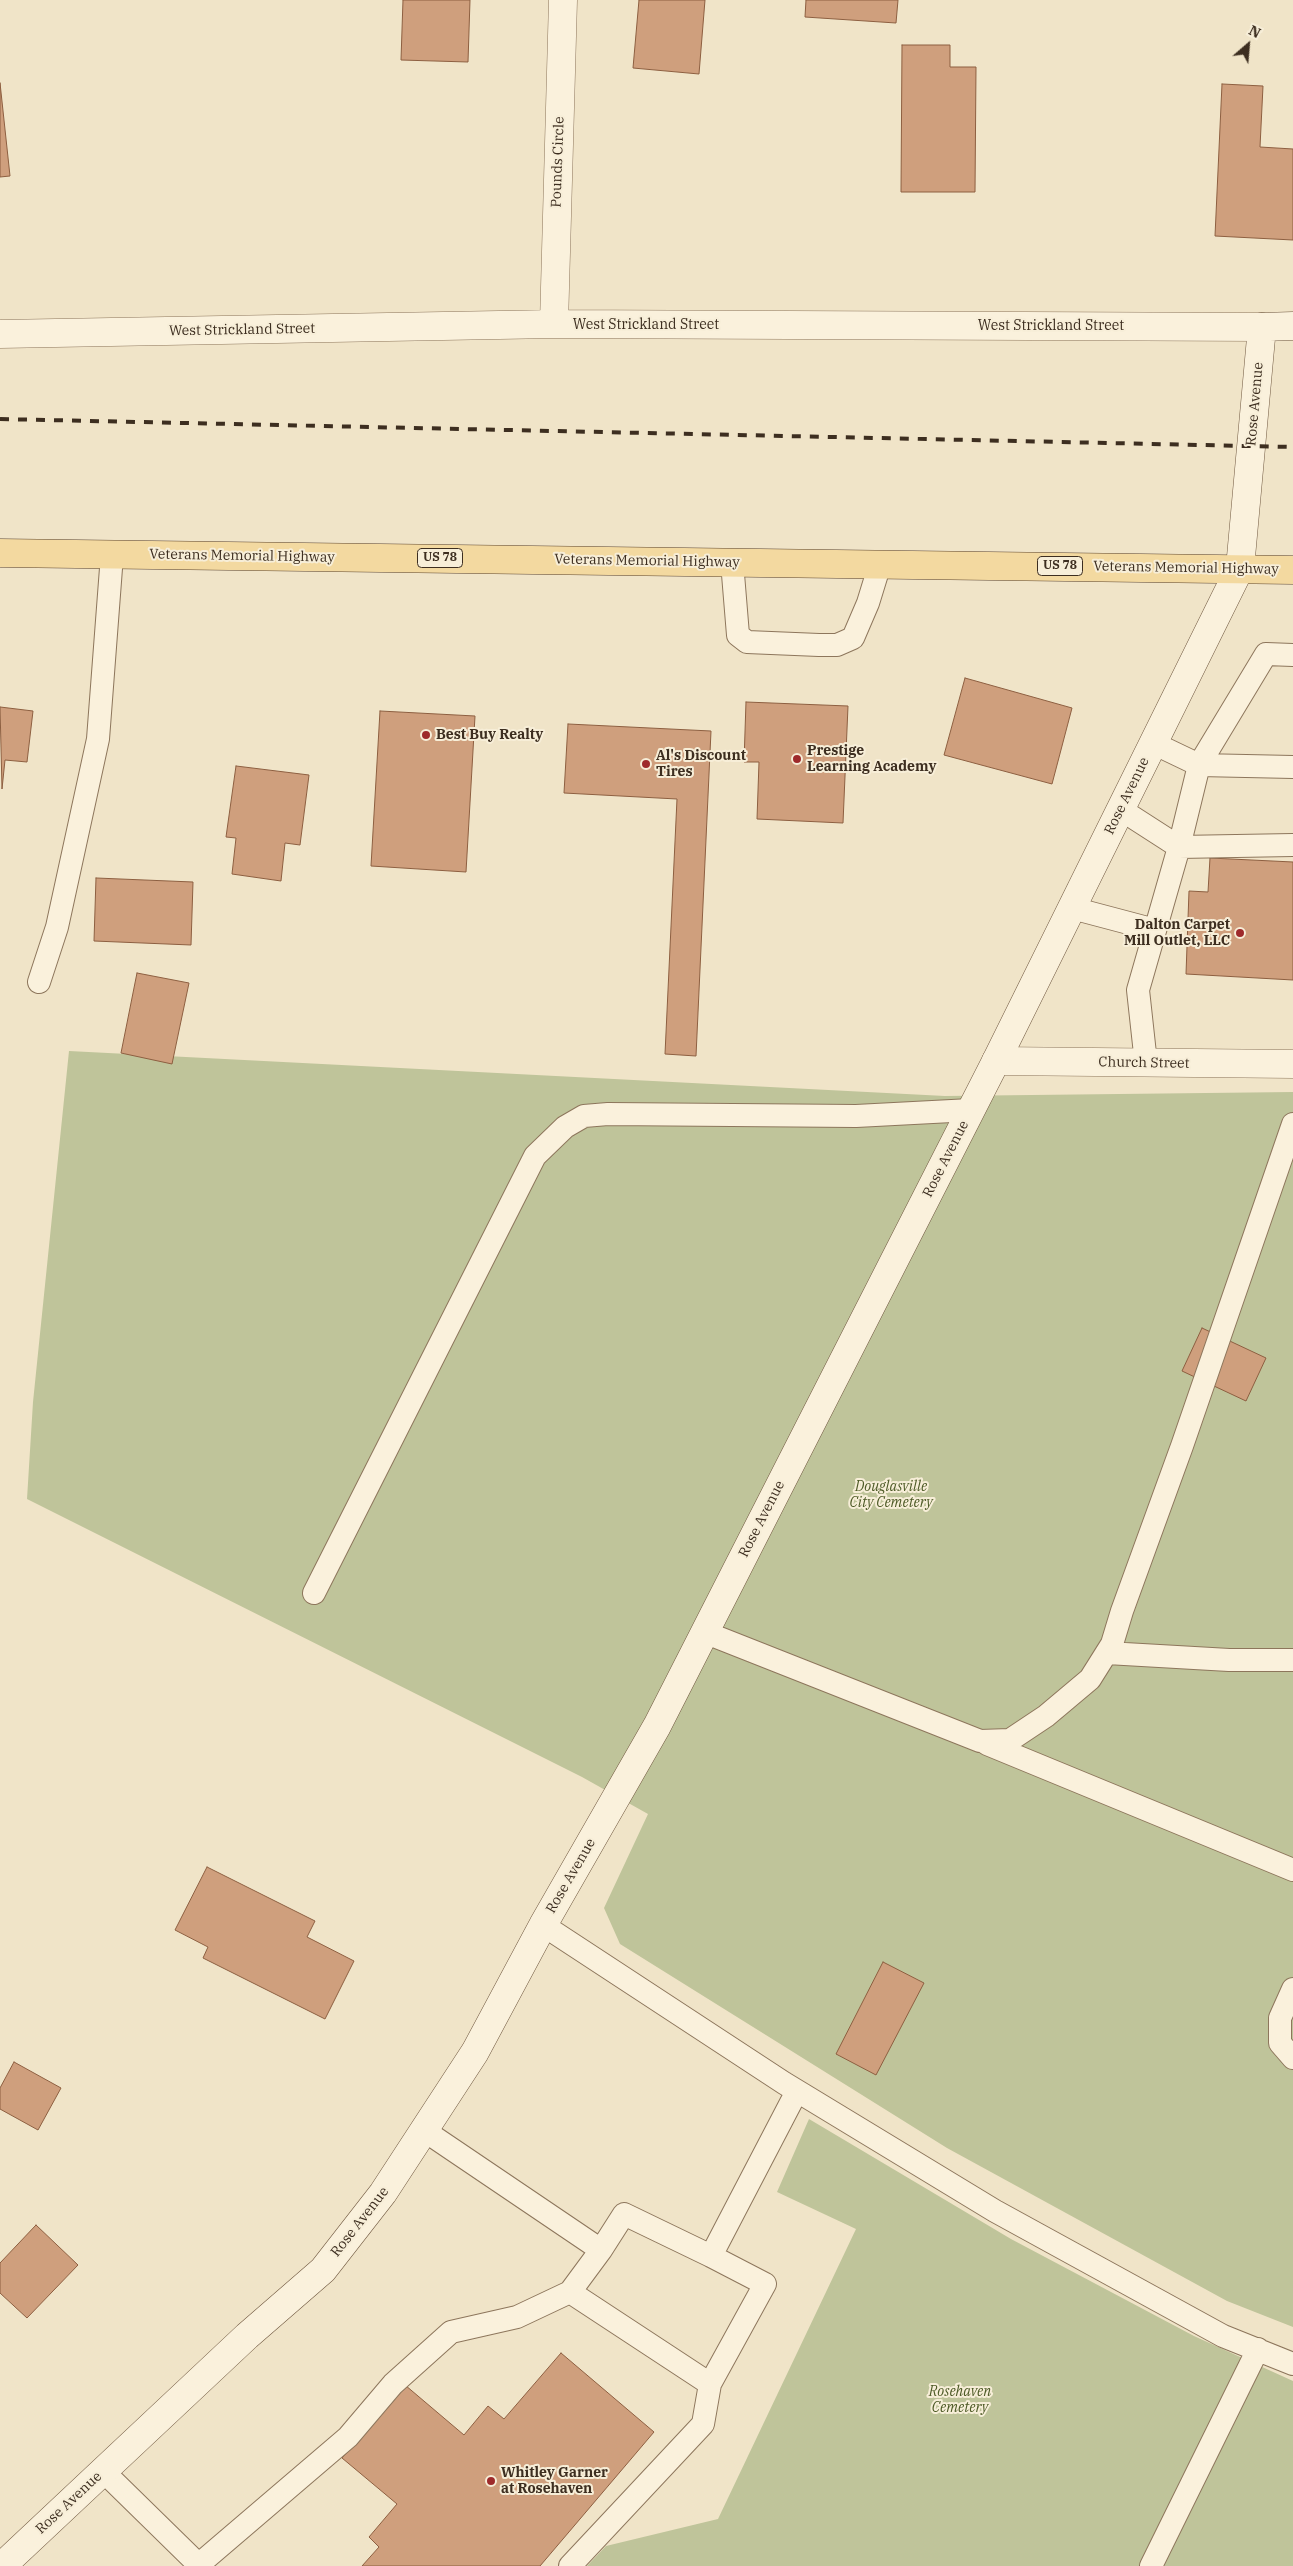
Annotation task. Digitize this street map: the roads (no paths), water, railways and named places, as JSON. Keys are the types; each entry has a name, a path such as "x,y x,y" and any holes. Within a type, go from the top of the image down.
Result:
{"main road":[{"name":"Veterans Memorial Highway","path":"0,553 1293,570"}],"street":[{"name":"Pounds Circle","path":"554,324 563,0"},
{"name":"West Strickland Street","path":"0,334 554,324 1293,326"},
{"name":"Rose Avenue","path":"2,2566 247,2336 323,2270 383,2194 475,2052 543,1925 656,1726 996,1061 1240,568 1262,326"},
{"name":"Church Street","path":"996,1061 1293,1064"}],"lane":[{"path":"40,982 57,927 98,739 112,554"},
{"path":"732,562 738,635 747,642 837,645 853,638 868,603 880,564"},
{"path":"1146,1063 1138,990 1179,847 1199,765 1266,654 1293,655"},
{"path":"1154,743 1199,765 1293,767"},
{"path":"1120,810 1179,847 1293,845"},
{"path":"1072,908 1155,930"},
{"path":"314,1593 535,1156 564,1127 584,1116 608,1114 856,1116 971,1110"},
{"path":"980,1741 1010,1740 1046,1716 1090,1680 1107,1653 1182,1446 1293,1124"},
{"path":"704,1632 980,1741 1293,1870"},
{"path":"1107,1653 1229,1660 1293,1660"},
{"path":"543,1925 797,2091 995,2210 1223,2336 1293,2364"},
{"path":"1293,1989 1280,2018 1280,2043 1293,2058"},
{"path":"711,2256 797,2091"},
{"path":"425,2131 601,2250"},
{"path":"103,2471 198,2566 348,2436 393,2384 451,2332 517,2318 570,2292 601,2250 624,2214 765,2284 710,2384 703,2424 570,2566"},
{"path":"570,2292 710,2384"},
{"path":"1151,2566 1258,2349"}],"railway":[{"path":"0,419 1293,447"}],"place":[{"name":"Best Buy Realty","path":"426,735"},
{"name":"Prestige Learning Academy","path":"797,759"},
{"name":"Al's Discount Tires","path":"646,764"},
{"name":"Dalton Carpet Mill Outlet, LLC","path":"1240,933"},
{"name":"Whitley Garner at Rosehaven","path":"491,2481"}],"park label":[{"name":"Douglasville City Cemetery","path":"891,1495"},
{"name":"Rosehaven Cemetery","path":"960,2400"}]}
